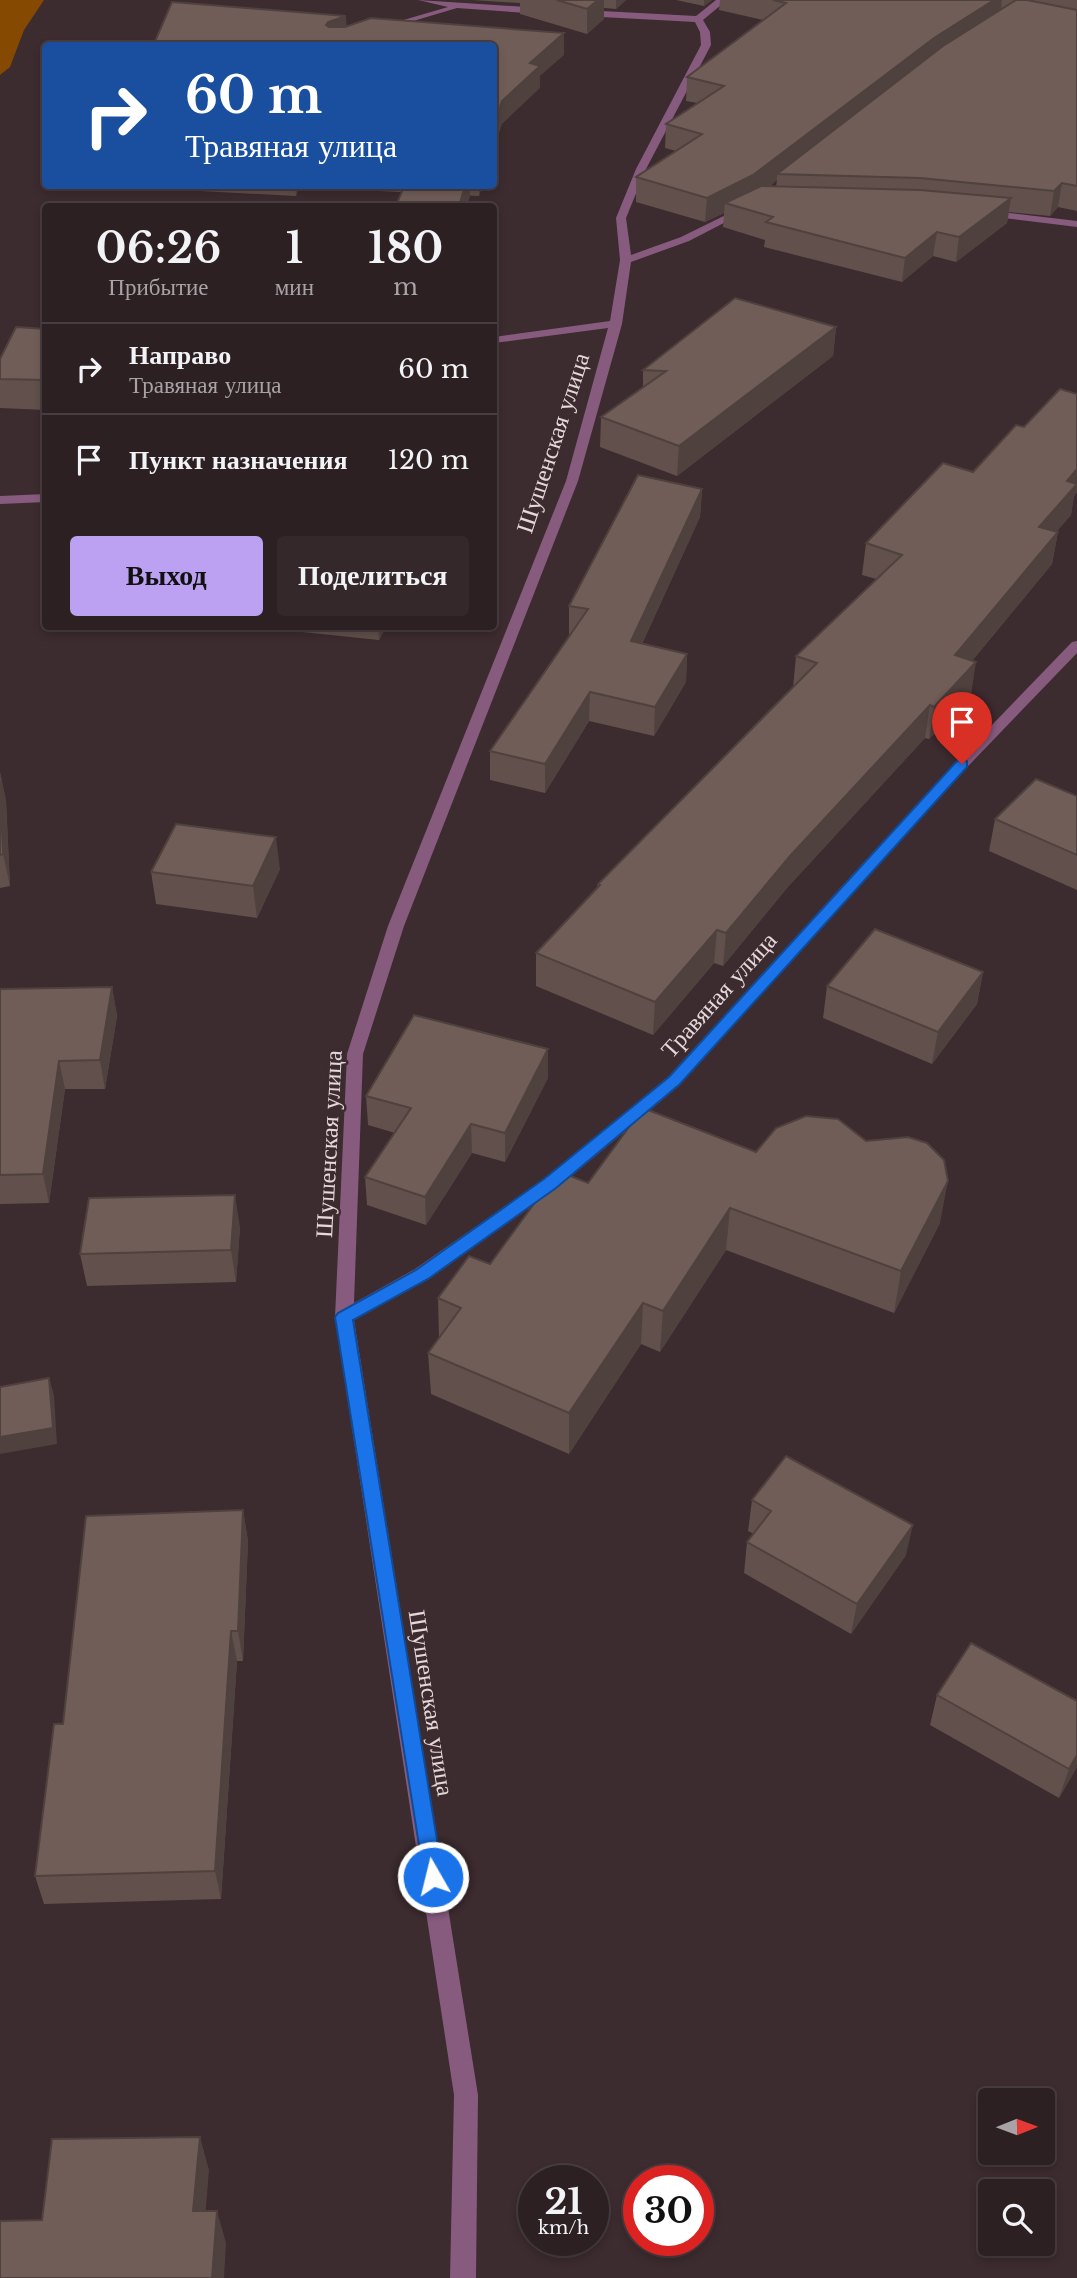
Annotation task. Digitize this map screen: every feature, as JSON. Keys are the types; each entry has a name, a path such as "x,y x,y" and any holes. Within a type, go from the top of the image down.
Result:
{"street":[{"path":"423,0 460,6 552,11"},
{"path":"566,12 698,19 722,0"},
{"path":"378,30 460,6"},
{"name":"Шушенская улица","path":"463,2278 466,2095 344,1317 355,1054 396,926 572,481 616,324 626,260 621,218 641,169 706,45 705,32 698,19"},
{"path":"626,260 685,239 757,204"},
{"path":"978,212 1077,224"},
{"path":"497,340 616,324"},
{"path":"0,500 42,498"},
{"name":"Травяная улица","path":"344,1317 422,1274 550,1184 674,1081 943,784 1077,645"}],"shaded area":[{"path":"0,0 44,0 24,30 10,67 0,75"}],"building":[{"path":"557,0 598,0 587,9"},
{"path":"773,0 994,0 934,38 753,175 707,198 636,177 702,134 666,124 724,86 687,77 786,3"},
{"path":"1016,0 1077,10 1077,186 1062,183 1054,191 920,178 777,174 943,46"},
{"path":"172,2 346,16 328,22 326,25 329,27 345,27 371,18 564,33 530,63 540,66 502,101 497,117 497,42 155,42"},
{"path":"761,186 920,190 1011,198 959,237 937,232 905,258 766,222 773,217 725,203"},
{"path":"403,189 464,189 460,203 397,203"},
{"path":"735,298 836,327 679,446 601,417 666,371 643,370"},
{"path":"16,327 42,329 42,380 0,379 0,359"},
{"path":"1060,389 1077,394 1077,469 1067,481 1077,484 1039,527 1058,532 955,655 976,662 934,707 930,705 790,856 726,933 717,930 655,1002 536,953 600,885 598,884 817,663 796,656 902,555 866,543 943,463 973,472 1016,425 1024,427"},
{"path":"638,475 702,489 631,641 687,654 655,707 590,692 545,764 490,751 588,609 569,606"},
{"path":"1036,779 1077,796 1077,855 995,819"},
{"path":"0,782 3,854 0,855"},
{"path":"176,824 276,837 253,886 151,872"},
{"path":"875,929 983,972 938,1032 827,986"},
{"path":"112,987 100,1060 59,1061 43,1174 0,1175 0,989"},
{"path":"414,1015 548,1049 505,1133 471,1124 425,1197 365,1177 411,1108 366,1096"},
{"path":"643,1108 756,1152 776,1128 806,1116 838,1119 866,1141 908,1137 927,1143 944,1160 948,1181 901,1271 730,1208 663,1311 643,1303 569,1413 428,1353 461,1308 438,1298 469,1256 490,1264 558,1171 588,1183"},
{"path":"235,1195 231,1250 80,1254 89,1198"},
{"path":"49,1378 53,1428 0,1437 0,1387"},
{"path":"786,1456 913,1525 857,1604 747,1542 771,1511 752,1500"},
{"path":"243,1510 238,1631 231,1631 215,1871 35,1876 54,1724 63,1724 86,1516"},
{"path":"971,1643 1077,1701 1077,1755 1069,1769 937,1695"},
{"path":"200,2137 193,2211 217,2211 212,2278 0,2278 0,2221 42,2220 52,2139"}],"route":[{"path":"433,1877 344,1317 422,1274 550,1184 674,1081 962,764"}]}
